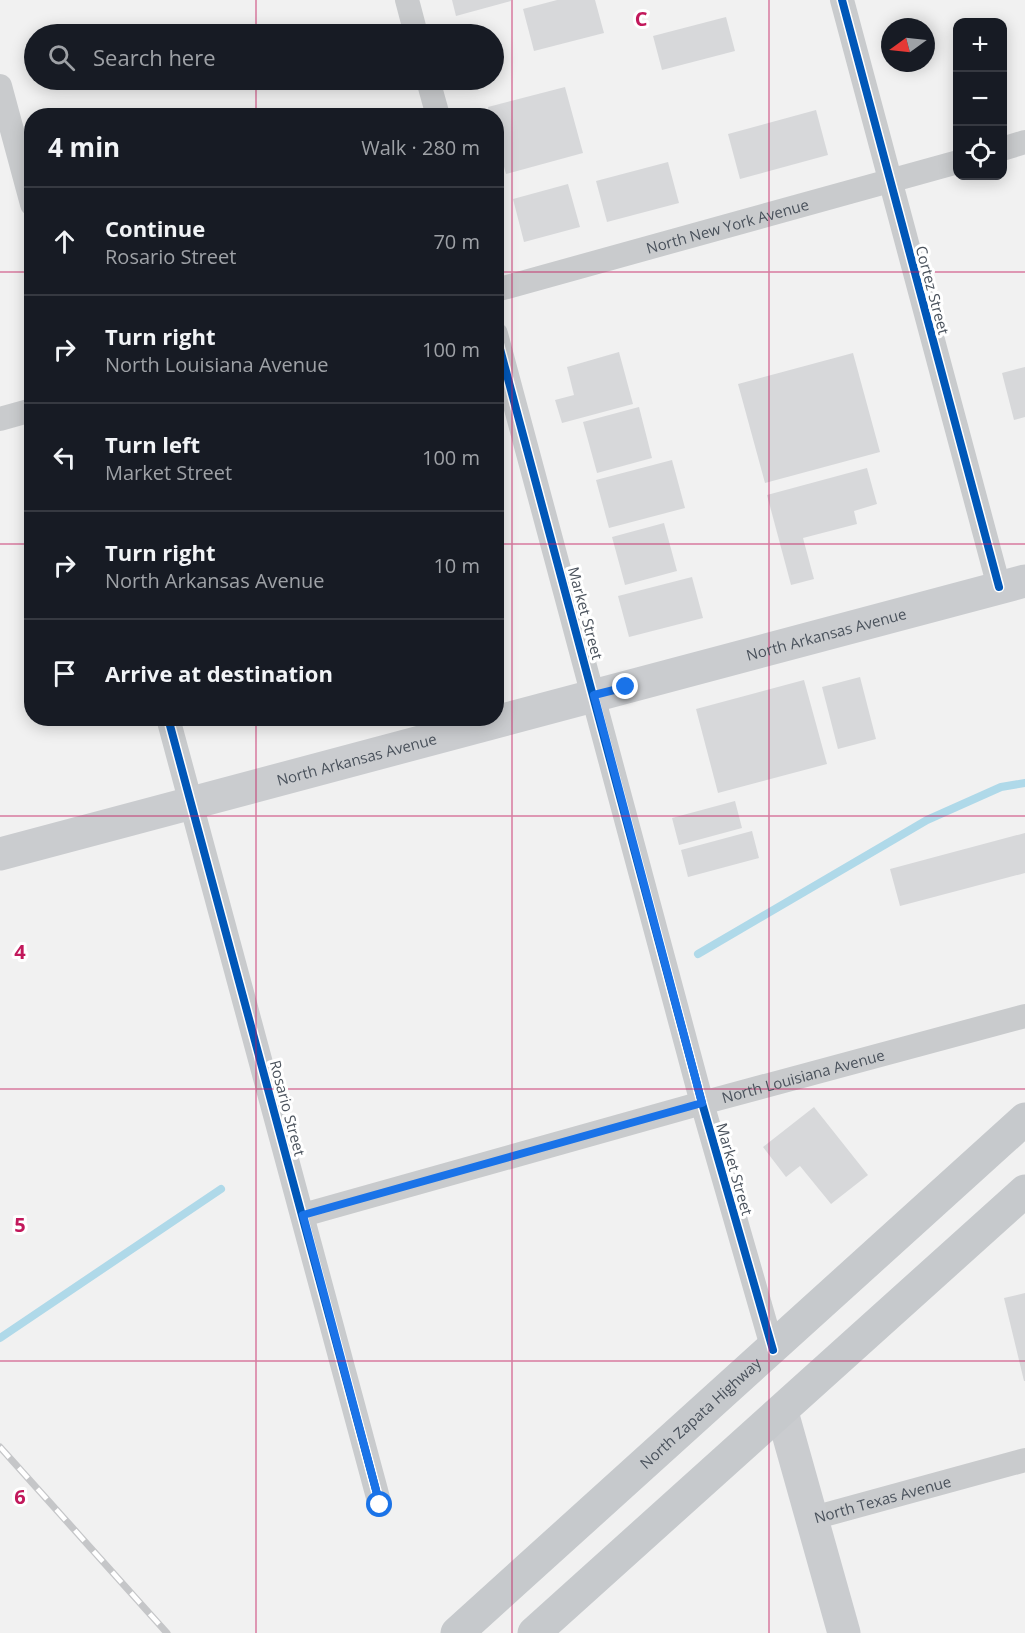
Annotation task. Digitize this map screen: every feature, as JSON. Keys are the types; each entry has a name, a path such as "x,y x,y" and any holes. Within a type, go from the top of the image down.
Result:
{"main road":[{"name":"North Arkansas Avenue","path":"504,719 1012,584"},
{"name":"North Arkansas Avenue","path":"0,854 478,726"},
{"name":"North Zapata Highway","path":"458,1633 773,1350 1025,1119"},
{"path":"534,1633 782,1412 1024,1191"},
{"name":"North Texas Avenue","path":"782,1412 813,1518"},
{"path":"813,1518 844,1633"}],"street":[{"path":"406,0 413,24"},
{"name":"Cortez Street","path":"842,0 891,182 1012,584"},
{"path":"0,86 24,174"},
{"path":"431,90 436,108"},
{"path":"1007,147 1025,142"},
{"name":"North New York Avenue","path":"504,288 953,163"},
{"name":"Market Street","path":"504,363 702,1103 773,1350"},
{"path":"0,419 24,412"},
{"name":"Rosario Street","path":"170,726 380,1505"},
{"name":"North Louisiana Avenue","path":"303,1215 702,1103 1025,1016"},
{"name":"North Texas Avenue","path":"813,1518 1025,1460"}],"building":[{"path":"452,0 511,0 511,1 456,16"},
{"path":"557,0 595,0 604,33 534,51 523,9"},
{"path":"726,17 735,51 662,70 653,36"},
{"path":"565,87 583,153 506,174 504,108 488,107"},
{"path":"816,110 828,155 740,179 728,134"},
{"path":"668,162 679,203 607,222 596,181"},
{"path":"568,184 580,227 524,242 513,199"},
{"path":"619,352 633,404 562,423 555,400 574,395 567,367"},
{"path":"853,353 880,452 765,483 738,384"},
{"path":"1025,367 1025,417 1014,420 1002,373"},
{"path":"639,407 652,458 597,473 583,422"},
{"path":"672,460 685,508 609,528 596,480"},
{"path":"867,468 877,504 854,511 857,524 803,538 814,579 791,585 767,495"},
{"path":"664,523 677,571 625,585 612,537"},
{"path":"692,577 703,618 629,637 618,596"},
{"path":"860,677 876,739 838,749 822,687"},
{"path":"804,680 827,764 718,793 696,709"},
{"path":"735,801 742,828 679,845 672,818"},
{"path":"752,831 759,858 688,877 681,850"},
{"path":"1025,833 1025,873 900,906 890,869"},
{"path":"814,1107 868,1175 831,1204 800,1166 786,1177 763,1147"},
{"path":"1025,1293 1025,1381 1024,1381 1004,1298"}],"waterway":[{"path":"698,954 927,820 1001,787 1025,783"},
{"path":"0,1338 221,1189"}],"railway":[{"path":"0,1447 167,1633"}],"cycle path":[{"path":"842,0 999,587"},
{"path":"504,364 702,1103 773,1350"},
{"path":"170,726 380,1505"}],"route":[{"path":"380,1505 303,1215 702,1103 594,695 626,687"}]}
